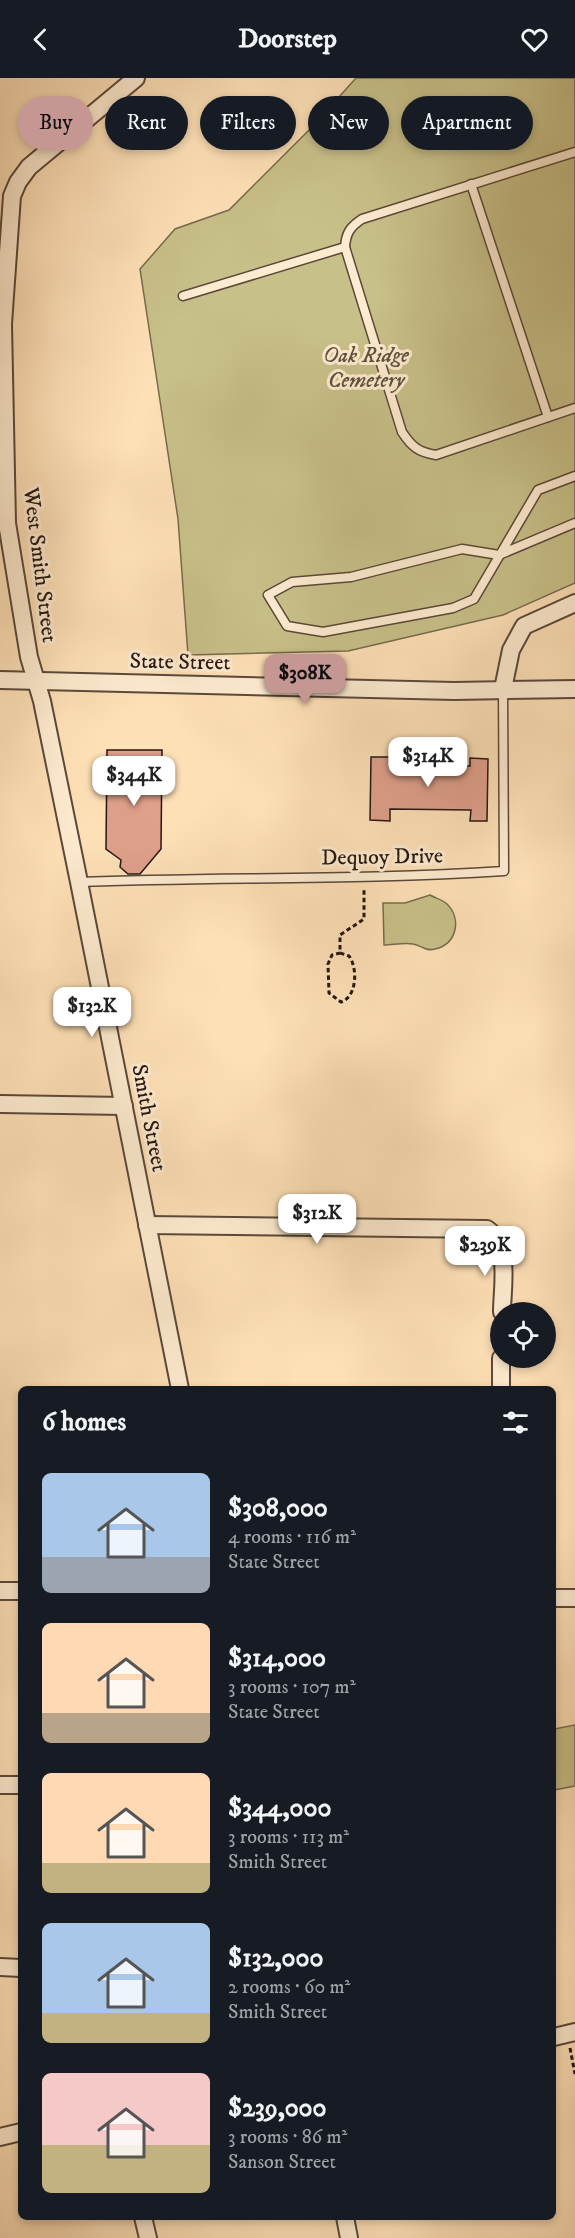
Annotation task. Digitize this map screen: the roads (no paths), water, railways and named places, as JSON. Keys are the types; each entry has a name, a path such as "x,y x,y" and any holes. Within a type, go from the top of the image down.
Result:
{"street":[{"name":"West Smith Street","path":"36,681 29,657 3,497 2,324 12,196 18,182 37,160 136,78"},
{"path":"502,689 511,650 524,626 575,603"},
{"name":"State Street","path":"0,680 454,691 575,688"},
{"name":"Smith Street","path":"36,681 79,882 179,1386"},
{"path":"0,1104 124,1106"},
{"path":"147,1225 488,1229 494,1234 501,1249 502,1302"},
{"path":"501,1368 501,1386"},
{"path":"0,1591 18,1591"},
{"path":"556,1598 575,1598"},
{"path":"0,1785 18,1785"},
{"path":"0,1967 18,1968"},
{"path":"0,2138 18,2133"},
{"path":"144,2220 148,2238"},
{"path":"346,2220 349,2238"}],"lane":[{"path":"575,152 362,219 351,226 346,235 345,247 402,432 412,447 423,453 436,455 575,408"},
{"path":"471,184 548,417"},
{"path":"183,296 345,247"},
{"path":"575,476 538,490 500,555 474,599 453,608 323,632 286,626 268,595 292,582 351,577 462,549 500,555 575,523"},
{"name":"Dequoy Drive","path":"79,882 364,877 504,871 502,689"}],"park label":[{"name":"Oak Ridge Cemetery","path":"366,368"}]}
